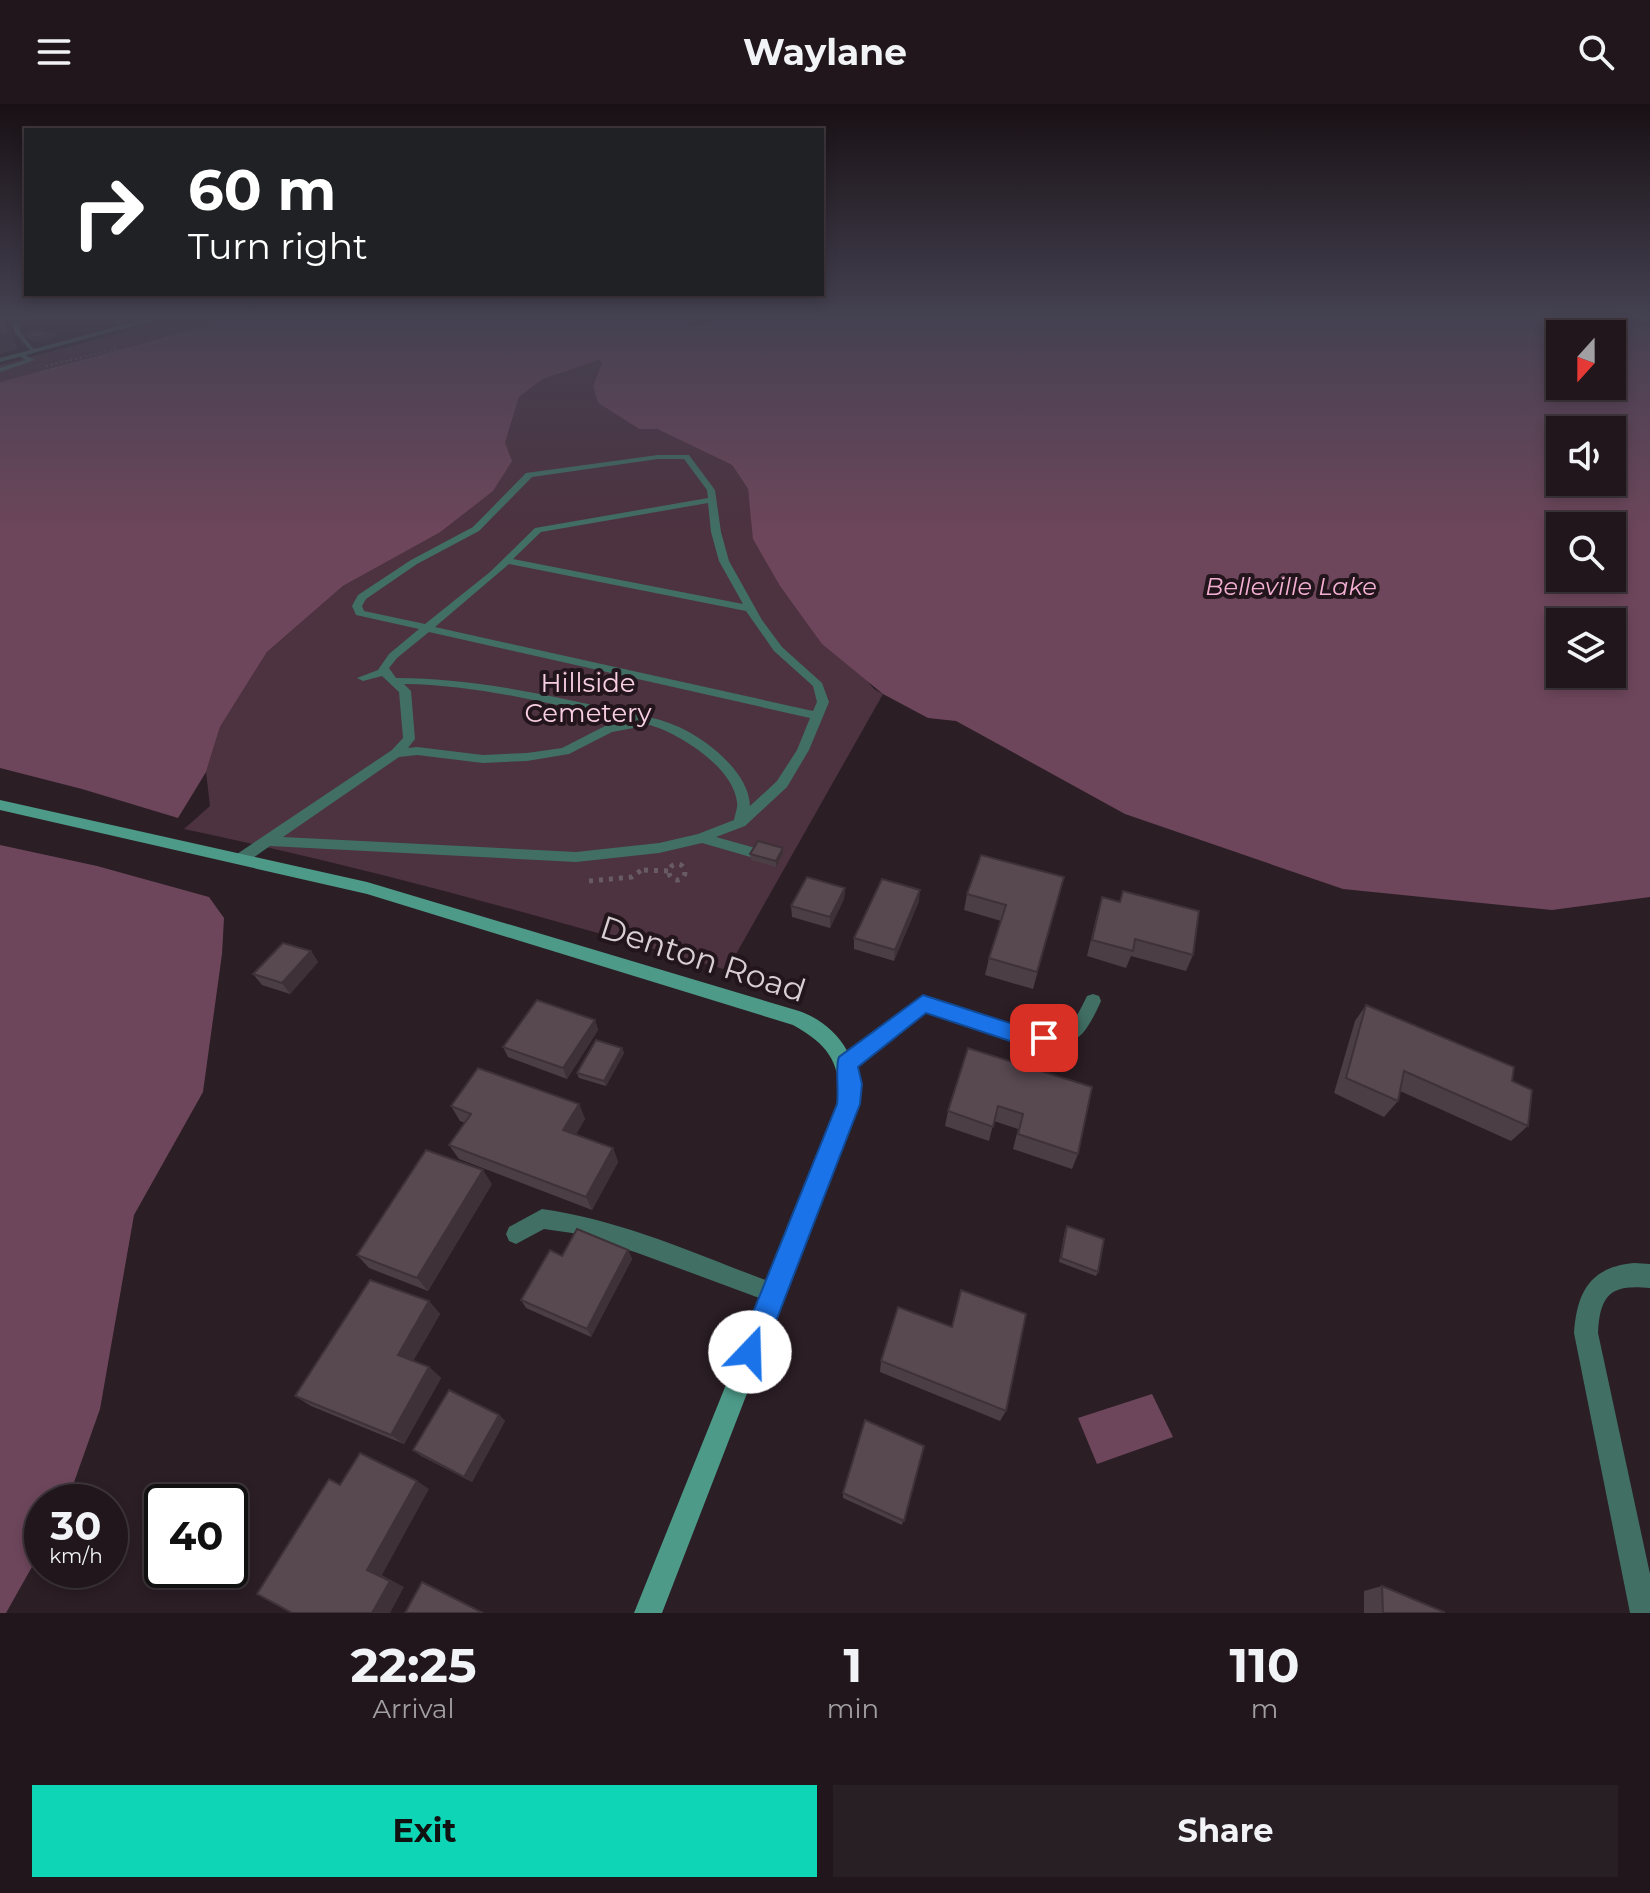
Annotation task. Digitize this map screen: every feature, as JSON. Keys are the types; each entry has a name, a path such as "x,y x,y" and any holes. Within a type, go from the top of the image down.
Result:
{"street":[{"name":"Denton Road","path":"0,805 242,858 464,915 799,1019 818,1028 834,1042 846,1064"},
{"path":"648,1613 849,1104 851,1084 846,1064"},
{"path":"1644,1613 1586,1333 1586,1309 1598,1287 1621,1275 1650,1276"}],"lane":[{"path":"568,457 573,470"},
{"path":"267,841 551,857 637,851 701,838 740,823 782,784 803,750 818,716 823,702 818,685 778,649 724,561 711,490 686,457 658,457 529,475 476,529 362,597 357,606 360,613 818,716"},
{"path":"242,858 396,753 409,739 405,691 383,668 393,656 507,561 538,530 711,500"},
{"path":"507,561 751,609"},
{"path":"363,678 389,676 461,682 590,708 653,723 685,735 714,758 736,782 744,802 740,823"},
{"path":"590,708 599,721 595,736"},
{"path":"396,753 417,751 483,759 527,757 565,751 609,729 653,723"},
{"path":"701,838 754,853"},
{"path":"846,1064 923,1004 1028,1038 1060,1038 1075,1031 1093,1001"},
{"path":"516,1234 542,1219 572,1223 635,1242 773,1293"}],"path":[{"path":"637,851 644,870"},
{"path":"589,881 632,877 644,870 668,871"}],"green space":[{"name":"Hillside Cemetery","path":"530,388 600,388 598,403 639,429 657,429 732,465 748,489 754,539 874,689 883,694 727,970 389,877 184,829 210,806 206,772 220,727 267,652 343,586 439,533 505,443 519,397"}],"water":[{"name":"Belleville Lake","path":"0,388 530,388 519,397 505,443 512,461 493,491 439,533 343,586 267,652 220,727 206,772 178,818 0,768"},
{"name":"Belleville Lake","path":"594,388 1546,388 1546,400 1626,400 1626,388 1650,388 1650,897 1552,910 1343,889 1125,814 956,721 928,718 883,694 822,644 780,586 753,539 748,489 732,465 657,429 639,429 598,403"},
{"path":"0,845 97,866 209,897 224,918 203,1092 134,1215 100,1409 73,1484 24,1484 24,1581 6,1613 0,1613"},
{"path":"1152,1394 1173,1437 1097,1464 1078,1418"}],"building":[{"path":"758,841 783,848 776,861 750,854"},
{"path":"981,855 1064,877 1037,972 989,958 1006,905 967,894"},
{"path":"807,877 845,888 830,917 791,906"},
{"path":"882,879 920,890 895,950 854,938"},
{"path":"1123,891 1199,911 1193,955 1135,939 1133,951 1092,940 1102,897 1120,902"},
{"path":"283,943 311,951 282,983 253,974"},
{"path":"537,1000 595,1020 563,1068 503,1047"},
{"path":"1366,1005 1514,1067 1512,1081 1532,1090 1528,1126 1404,1071 1398,1101 1346,1078"},
{"path":"596,1040 622,1048 604,1081 577,1073"},
{"path":"968,1048 1092,1087 1078,1154 1018,1134 1023,1114 998,1106 993,1127 948,1111"},
{"path":"478,1068 579,1104 563,1130 613,1148 586,1197 449,1145 471,1114 451,1106"},
{"path":"426,1150 483,1170 417,1278 357,1255"},
{"path":"1067,1226 1104,1239 1098,1272 1061,1258"},
{"path":"577,1229 628,1250 587,1329 521,1300 550,1250 562,1256"},
{"path":"370,1280 429,1301 398,1355 429,1367 391,1435 295,1396"},
{"path":"961,1290 1026,1314 1006,1411 881,1361 898,1307 952,1327"},
{"path":"449,1390 499,1415 464,1477 413,1450"},
{"path":"865,1420 924,1446 904,1521 843,1493"},
{"path":"360,1453 417,1481 367,1570 390,1581 372,1613 292,1613 257,1594 329,1479 340,1485"},
{"path":"422,1582 483,1613 405,1613"},
{"path":"1382,1586 1444,1612 1444,1613 1383,1613"}],"route":[{"path":"750,1352 849,1104 851,1084 846,1064 923,1004 1028,1038 1044,1038"}]}
